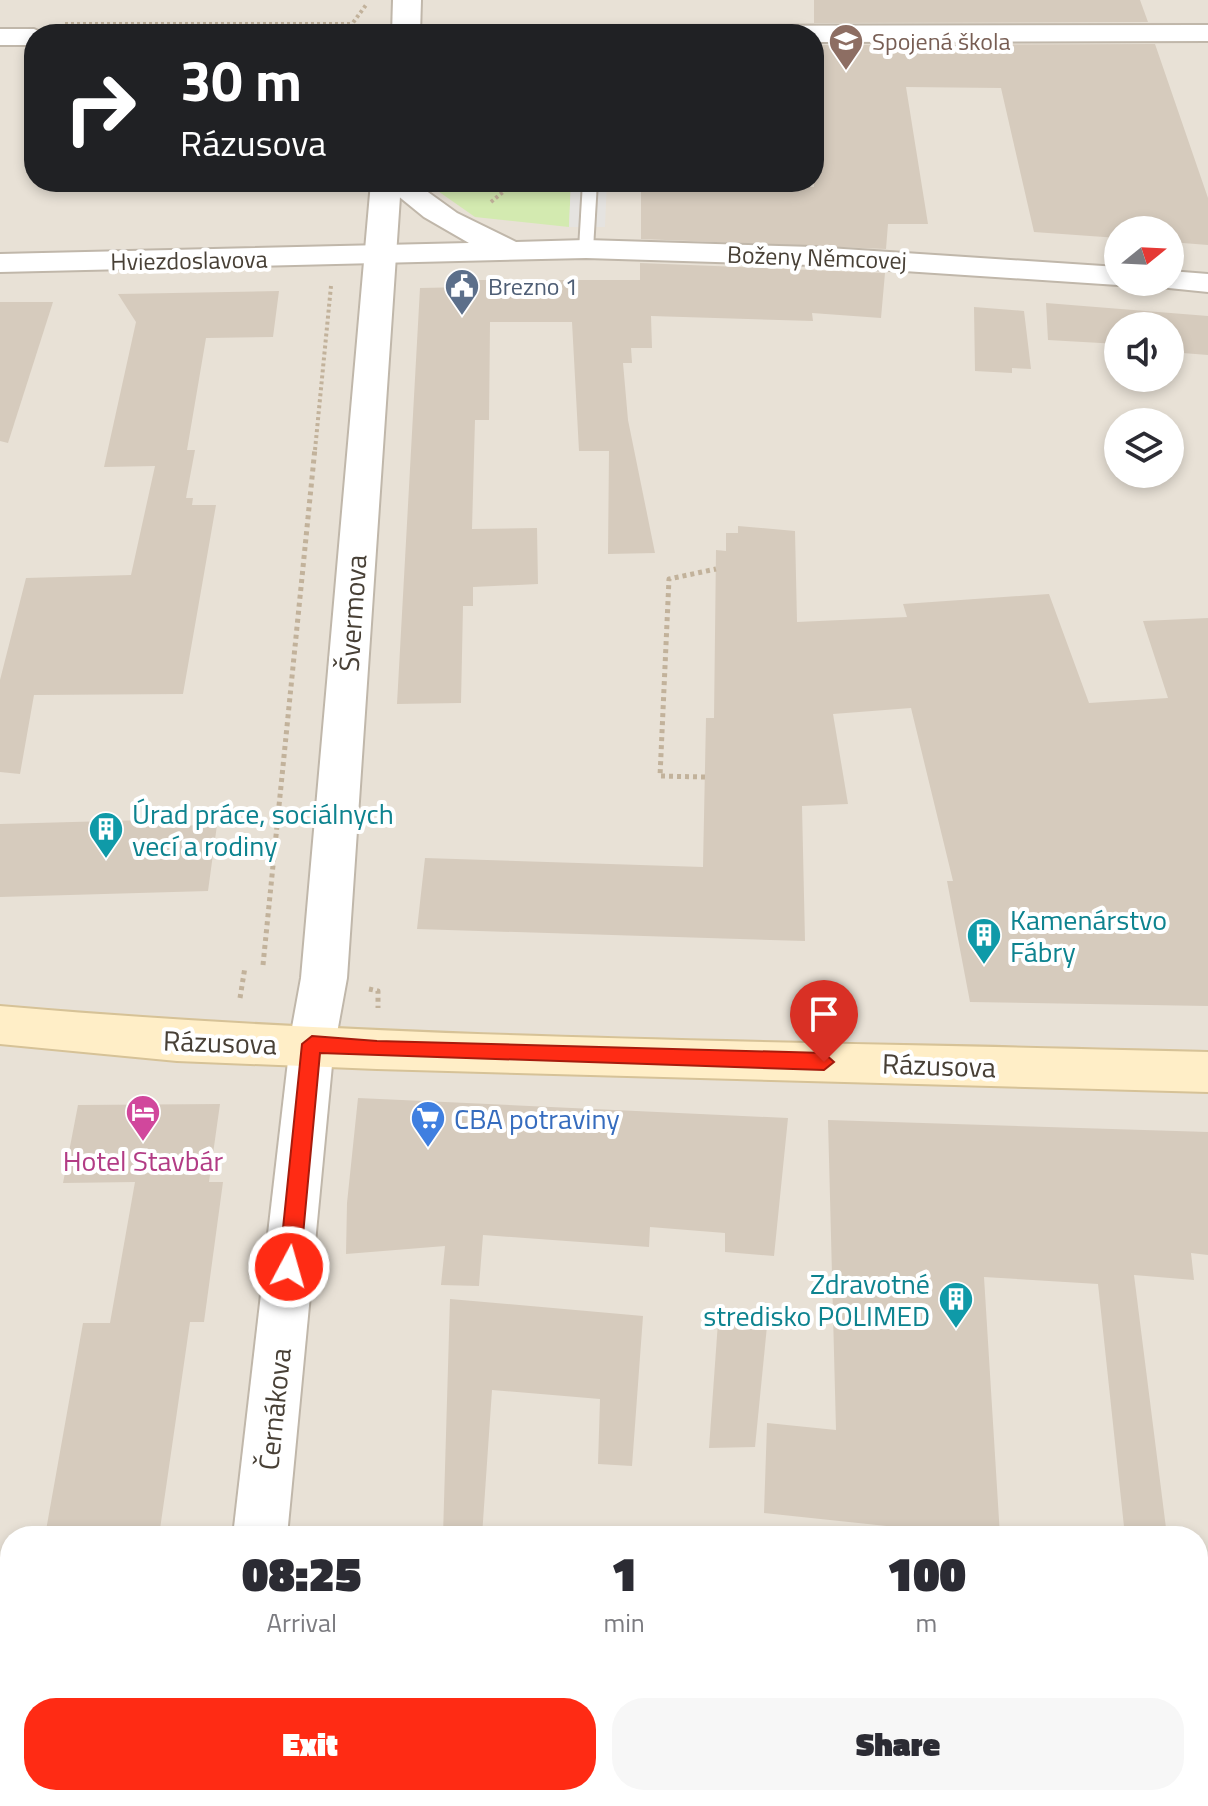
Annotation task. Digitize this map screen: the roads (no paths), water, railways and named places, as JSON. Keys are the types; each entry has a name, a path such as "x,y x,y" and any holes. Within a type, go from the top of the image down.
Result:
{"main road":[{"name":"Rázusova","path":"0,1025 177,1041 377,1049 1208,1072"}],"street":[{"path":"406,24 407,0"},
{"path":"824,25 920,22 1208,33"},
{"path":"0,37 24,37"},
{"name":"Švermova","path":"312,1044 324,978 385,192"},
{"name":"Boženy Němcovej","path":"408,192 468,234 516,249"},
{"name":"Boženy Němcovej","path":"378,256 586,249 813,256 1104,275"},
{"name":"Hviezdoslavova","path":"0,263 378,256"},
{"path":"1184,281 1208,283"},
{"name":"Černákova","path":"261,1526 312,1044"}],"lane":[{"path":"586,249 589,192"}],"place":[{"name":"Spojená škola","path":"846,72"},
{"name":"Brezno 1","path":"462,317"},
{"name":"Úrad práce, sociálnych vecí a rodiny","path":"106,860"},
{"name":"Kamenárstvo Fábry","path":"984,966"},
{"name":"Hotel Stavbár","path":"143,1143"},
{"name":"CBA potraviny","path":"428,1149"},
{"name":"Zdravotné stredisko POLIMED","path":"956,1330"}]}
